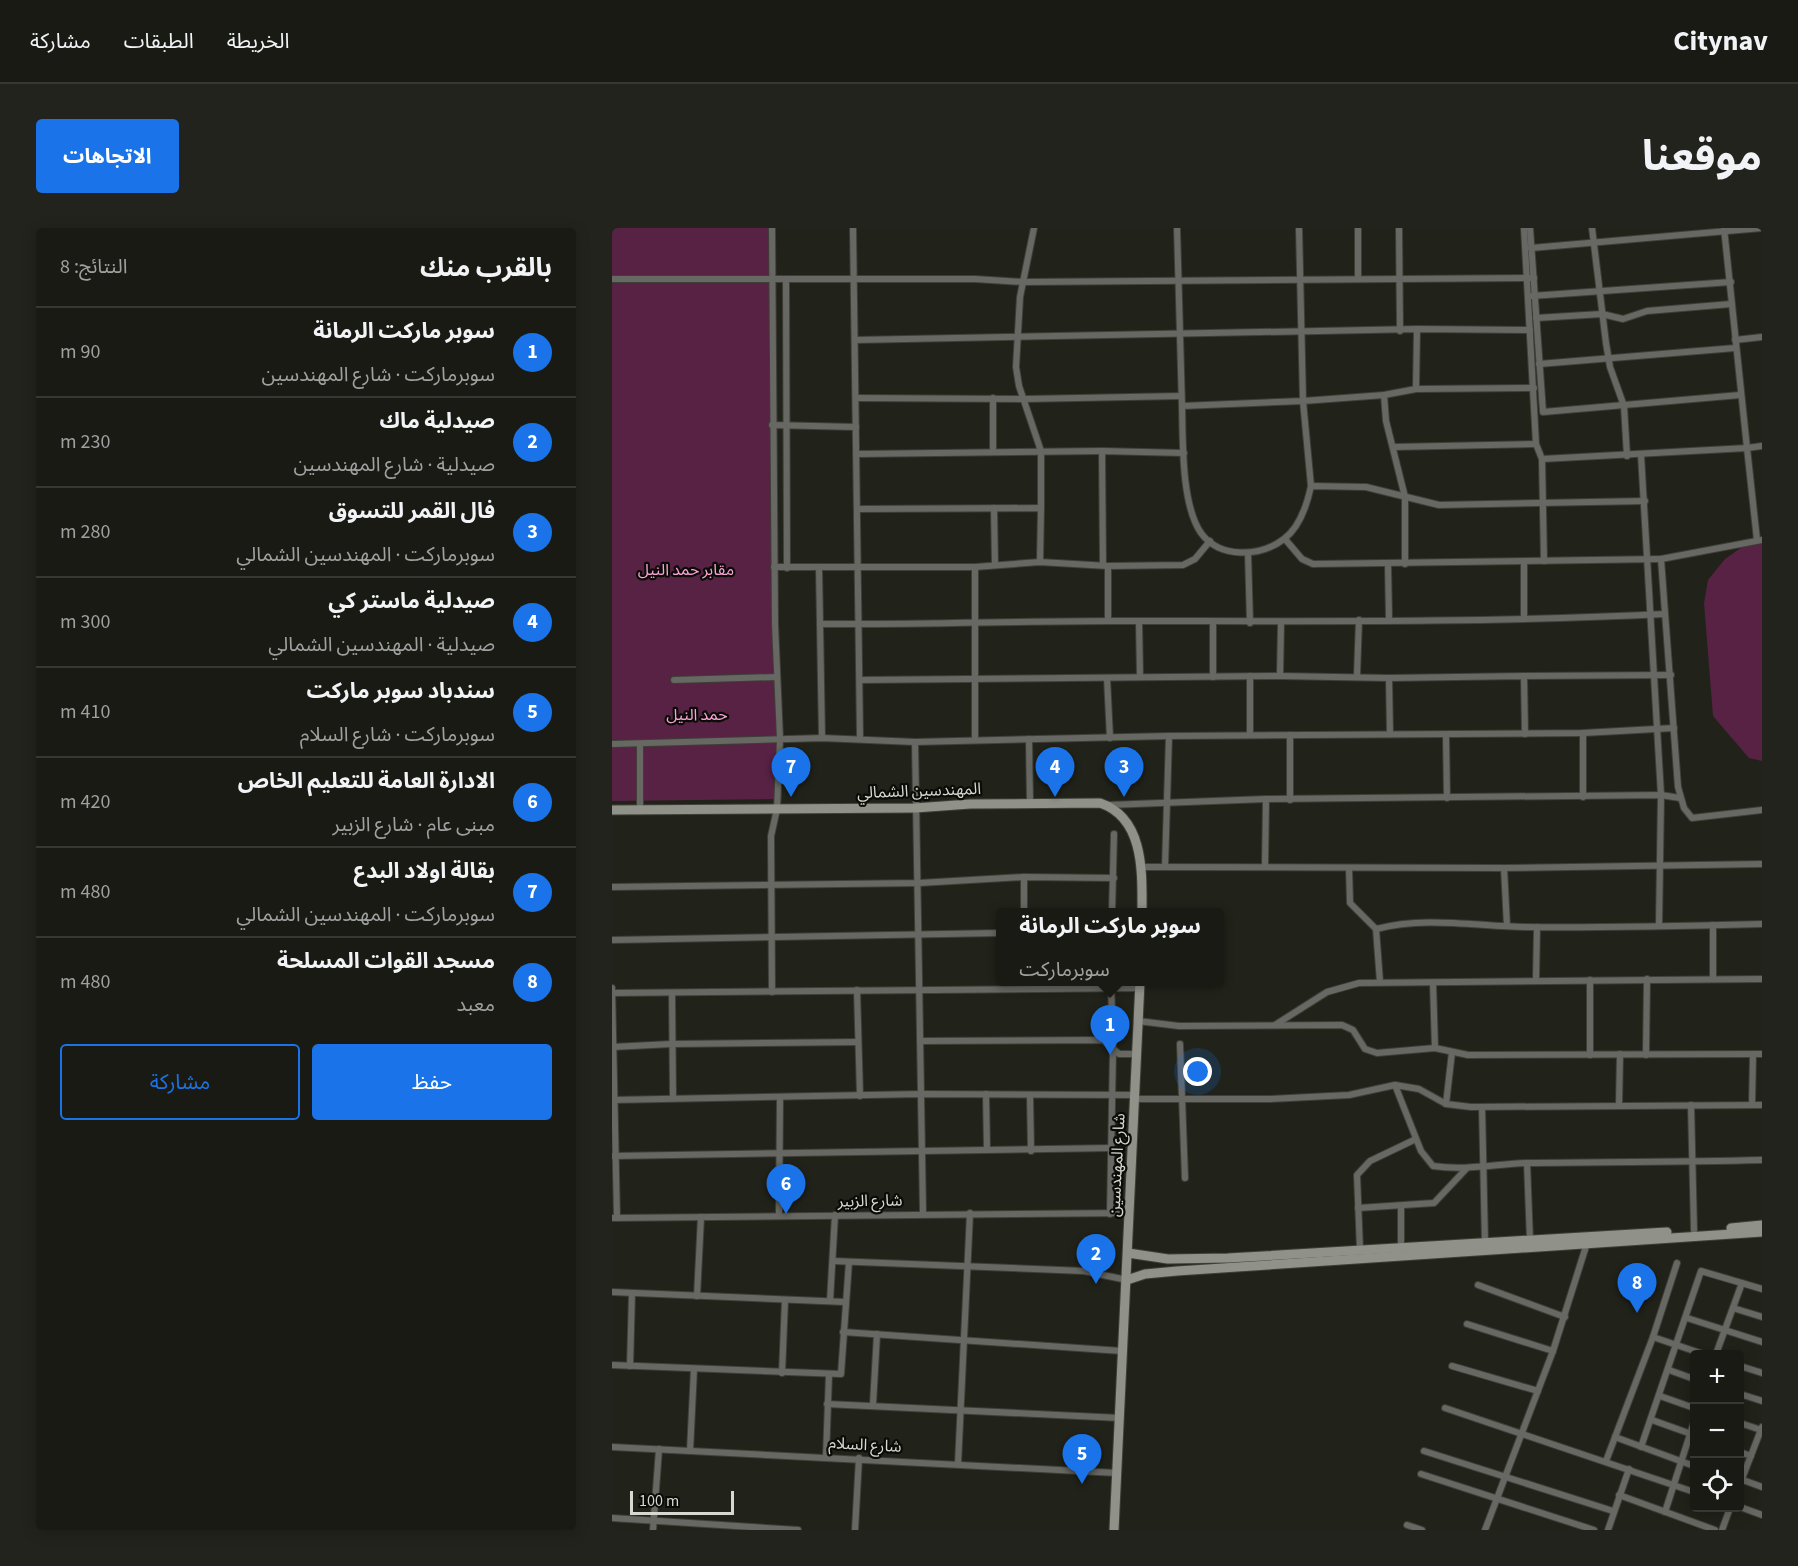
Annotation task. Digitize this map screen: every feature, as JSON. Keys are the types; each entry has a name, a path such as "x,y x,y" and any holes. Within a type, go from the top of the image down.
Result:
{"main road":[{"name":"المهندسين الشمالي","path":"612,810 915,808 1030,802 1088,802 1107,805"},
{"path":"1107,805 1133,833 1142,867 1142,908"},
{"name":"شارع المهندسين","path":"1114,1530 1140,986"},
{"path":"1127,1280 1154,1273 1360,1250 1385,1253 1401,1248 1530,1240 1588,1241 1762,1225"},
{"path":"1128,1253 1168,1259 1273,1260 1762,1232"}],"street":[{"path":"772,228 774,567 776,677 780,739 777,809 771,836 772,992"},
{"path":"853,228 860,737"},
{"path":"1034,228 1023,282 1016,337 1017,378 1041,451 1040,562"},
{"path":"1177,228 1184,453 1193,514 1202,534 1210,541 1231,552 1248,553 1285,539 1302,516 1311,486 1303,401 1299,228"},
{"path":"1358,228 1358,278"},
{"path":"1400,228 1400,331"},
{"path":"1524,228 1534,296 1543,412 1740,395"},
{"path":"1530,228 1530,278 1526,296 1536,444 1542,459 1544,561"},
{"path":"1592,228 1608,358 1624,406 1627,456"},
{"path":"1650,228 1651,236"},
{"path":"1531,248 1594,241 1602,243 1724,229 1762,228"},
{"path":"1285,539 1308,563 1388,564 1647,560 1760,540 1740,395 1731,282 1724,229"},
{"path":"612,279 1023,282 1400,277 1530,278"},
{"path":"786,279 787,568"},
{"path":"1526,296 1731,282"},
{"path":"1536,318 1602,314 1623,319 1647,311 1731,304"},
{"path":"855,339 1416,329 1530,330"},
{"path":"1416,329 1416,389"},
{"path":"1735,340 1762,337"},
{"path":"1539,364 1735,348"},
{"path":"1182,406 1303,401 1384,395 1416,389 1534,388"},
{"path":"1384,395 1386,421 1405,497 1405,564"},
{"path":"856,398 1025,399 1181,396"},
{"path":"993,398 993,451"},
{"path":"772,425 856,427"},
{"path":"1393,447 1536,444"},
{"path":"1542,459 1627,456 1762,446"},
{"path":"857,454 993,451 1184,453"},
{"path":"1102,451 1108,621"},
{"path":"1641,454 1661,795 1659,925"},
{"path":"1311,486 1366,487 1439,505 1645,501"},
{"path":"994,508 995,565"},
{"path":"857,509 1041,508"},
{"path":"774,567 975,567 1040,562 1106,566 1189,564 1210,541"},
{"path":"1248,553 1250,623"},
{"path":"1660,559 1680,798 1692,818 1762,810"},
{"path":"1524,561 1524,618"},
{"path":"1388,564 1389,619"},
{"path":"975,567 975,740"},
{"path":"819,568 822,738"},
{"path":"820,624 974,625 1139,621 1213,624 1665,614"},
{"path":"1358,675 1359,620"},
{"path":"1139,621 1140,677"},
{"path":"1280,676 1281,623"},
{"path":"1213,624 1213,676"},
{"path":"860,680 1358,675 1389,678 1671,675"},
{"path":"1250,676 1250,735"},
{"path":"1524,676 1525,734"},
{"path":"674,680 776,677"},
{"path":"1107,678 1110,738"},
{"path":"1389,678 1390,734"},
{"path":"612,744 860,737 915,742 1169,736 1525,734 1674,728"},
{"path":"1583,733 1583,797"},
{"path":"1290,735 1290,800"},
{"path":"1446,735 1447,798"},
{"path":"1165,867 1169,736"},
{"path":"1029,739 1030,802"},
{"path":"915,742 923,1213"},
{"path":"640,744 640,809"},
{"path":"1107,805 1266,799 1661,795 1680,798"},
{"path":"1265,867 1266,799"},
{"path":"1112,908 1114,834"},
{"path":"1142,867 1504,868 1762,864"},
{"path":"1349,868 1350,903 1376,929 1380,982"},
{"path":"1504,868 1507,926"},
{"path":"1024,878 1024,908"},
{"path":"612,887 1114,878"},
{"path":"1376,929 1400,923 1420,922 1537,927 1762,925"},
{"path":"1713,925 1713,978"},
{"path":"1536,980 1537,927"},
{"path":"612,940 996,933"},
{"path":"1646,1055 1647,979"},
{"path":"1275,1025 1338,987 1380,982 1762,979"},
{"path":"1590,980 1590,1055"},
{"path":"1433,983 1435,1048"},
{"path":"615,1218 612,991 772,992 1063,986"},
{"path":"1110,1214 1113,1048 1111,986"},
{"path":"857,990 860,1095"},
{"path":"672,993 673,1098"},
{"path":"1138,1022 1179,1026 1345,1026 1353,1030 1365,1049 1372,1052 1435,1048 1468,1055 1762,1054"},
{"path":"920,1041 1103,1040 1119,1054 1138,1054"},
{"path":"613,1047 671,1044 858,1042"},
{"path":"1180,1044 1185,1178"},
{"path":"1446,1104 1452,1052"},
{"path":"1619,1106 1620,1054"},
{"path":"1752,1105 1753,1054"},
{"path":"614,1100 986,1094 1111,1095 1183,1100 1349,1095 1395,1085 1419,1089 1446,1104 1482,1107 1762,1105"},
{"path":"1395,1085 1425,1159 1433,1166 1466,1169 1483,1165 1527,1163 1762,1160"},
{"path":"986,1094 987,1150"},
{"path":"1030,1096 1031,1150"},
{"path":"779,1215 780,1097"},
{"path":"1691,1105 1694,1230"},
{"path":"1482,1107 1485,1243"},
{"path":"1360,1250 1356,1180 1370,1161 1416,1139"},
{"path":"614,1156 1111,1148"},
{"path":"1527,1163 1530,1240"},
{"path":"1358,1208 1401,1207 1434,1203 1466,1169"},
{"path":"1401,1207 1401,1248"},
{"name":"شارع الزبير","path":"615,1218 923,1213 1129,1213"},
{"path":"958,1464 970,1213"},
{"path":"830,1301 835,1215"},
{"path":"697,1296 700,1217"},
{"path":"1485,1530 1553,1351 1588,1241"},
{"path":"832,1261 1084,1271 1127,1280"},
{"path":"612,1365 841,1374 849,1262"},
{"path":"1606,1461 1653,1337 1677,1263"},
{"path":"1641,1447 1687,1318 1701,1271 1762,1289"},
{"path":"1717,1350 1742,1283"},
{"path":"1478,1284 1565,1317"},
{"path":"612,1292 845,1302"},
{"path":"630,1366 632,1293"},
{"path":"782,1373 786,1300"},
{"path":"1732,1308 1762,1317"},
{"path":"1687,1318 1762,1342"},
{"path":"1467,1324 1553,1351"},
{"path":"843,1332 1122,1351"},
{"path":"873,1404 877,1334"},
{"path":"1653,1337 1690,1350"},
{"path":"1452,1366 1538,1391"},
{"path":"1744,1367 1762,1373"},
{"path":"690,1451 694,1369"},
{"path":"1669,1370 1690,1377"},
{"path":"826,1457 829,1374"},
{"path":"1744,1395 1762,1401"},
{"path":"1660,1396 1690,1406"},
{"path":"827,1404 873,1404 960,1411 1120,1418"},
{"path":"1445,1408 1690,1490"},
{"path":"1652,1420 1690,1434"},
{"path":"1744,1424 1762,1429 1744,1472"},
{"path":"1615,1437 1690,1464"},
{"path":"1665,1512 1690,1442"},
{"name":"شارع السلام","path":"612,1447 1117,1473"},
{"path":"653,1530 659,1449"},
{"path":"1425,1451 1613,1511"},
{"path":"1744,1453 1751,1456"},
{"path":"855,1530 859,1458"},
{"path":"1608,1530 1629,1469"},
{"path":"1421,1474 1594,1530"},
{"path":"1744,1482 1762,1487"},
{"path":"1619,1495 1715,1530"},
{"path":"1744,1508 1762,1515"},
{"path":"1722,1530 1729,1512"},
{"path":"612,1518 798,1530"},
{"path":"1690,1530 1693,1522"},
{"path":"1407,1525 1422,1530"}],"green space":[{"name":"حمد النيل","path":"612,228 771,228 782,799 612,801"},
{"path":"1762,544 1762,761 1749,758 1713,716 1704,603 1708,580 1725,559 1745,545"}],"place":[{"name":"بقالة اولاد البدع","path":"791,797"},
{"name":"صيدلية ماستر كي","path":"1055,797"},
{"name":"فال القمر للتسوق","path":"1124,797"},
{"name":"سوبر ماركت الرمانة","path":"1110,1055"},
{"name":"الادارة العامة للتعليم الخاص","path":"786,1214"},
{"name":"صيدلية ماك","path":"1096,1284"},
{"name":"مسجد القوات المسلحة","path":"1637,1313"},
{"name":"سندباد سوبر ماركت","path":"1082,1484"}],"park label":[{"name":"مقابر حمد النيل","path":"686,570"}]}
